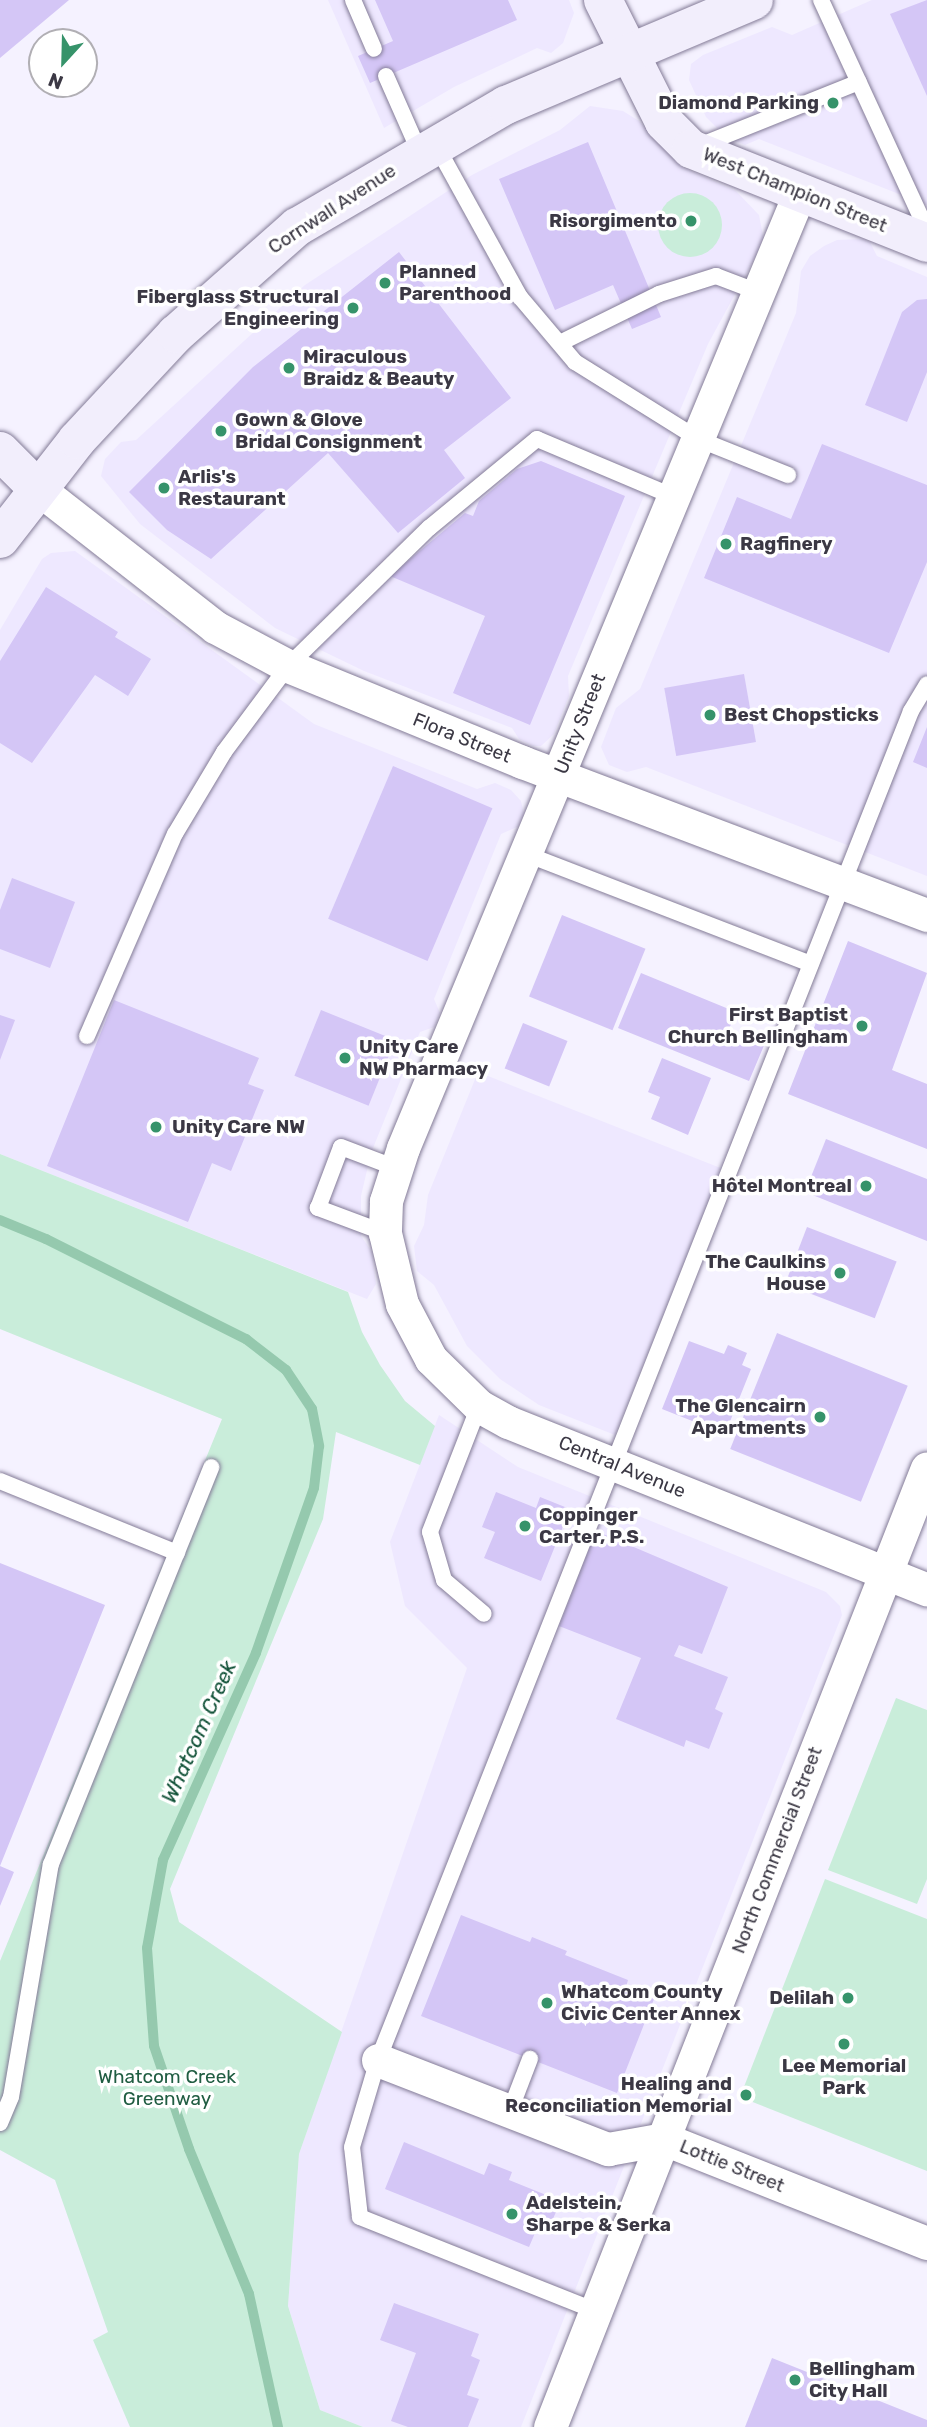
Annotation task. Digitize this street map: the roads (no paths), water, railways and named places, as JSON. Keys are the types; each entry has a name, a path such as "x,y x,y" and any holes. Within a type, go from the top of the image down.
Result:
{"street":[{"name":"West Champion Street","path":"603,0 627,56 664,122 691,149 927,243"},
{"name":"Cornwall Avenue","path":"0,539 36,487 176,334 269,248 428,149 506,105 754,0"},
{"name":"Unity Street","path":"387,1247 386,1201 396,1168 800,192"},
{"path":"0,451 36,487"},
{"name":"Flora Street","path":"36,487 215,627 288,666 559,777 927,915"},
{"name":"Central Avenue","path":"387,1247 402,1304 431,1359 480,1406 614,1464 927,1590"},
{"name":"North Commercial Street","path":"550,2427 927,1468"},
{"name":"Lottie Street","path":"378,2060 608,2149 664,2139 927,2243"}],"lane":[{"path":"353,0 374,49"},
{"path":"821,0 927,230"},
{"path":"386,76 520,297 575,362 698,439 788,475"},
{"path":"691,149 859,82"},
{"path":"560,343 659,294 716,276 758,292"},
{"path":"87,1036 175,834 224,752 288,666 429,528 537,439 674,497"},
{"path":"596,2311 360,2217 352,2147 378,2060 920,690 927,684"},
{"path":"526,854 811,964"},
{"path":"387,1247 318,1208 341,1147 396,1168"},
{"path":"480,1406 430,1531 444,1580 484,1614"},
{"path":"0,2123 11,2097 51,1864 211,1467"},
{"path":"0,1481 177,1553"},
{"path":"510,2111 530,2059"}],"waterway":[{"name":"Whatcom Creek","path":"0,1220 46,1239 246,1339 286,1370 312,1409 319,1446 314,1488 256,1653 163,1860 147,1948 154,2046 189,2149 249,2294 278,2427"}],"place":[{"name":"Diamond Parking","path":"833,103"},
{"name":"Risorgimento","path":"691,221"},
{"name":"Planned Parenthood","path":"385,283"},
{"name":"Fiberglass Structural Engineering","path":"353,308"},
{"name":"Miraculous Braidz & Beauty","path":"289,368"},
{"name":"Gown & Glove Bridal Consignment","path":"221,431"},
{"name":"Arlis's Restaurant","path":"164,488"},
{"name":"Ragfinery","path":"726,544"},
{"name":"Best Chopsticks","path":"710,715"},
{"name":"First Baptist Church Bellingham","path":"862,1026"},
{"name":"Unity Care NW Pharmacy","path":"345,1058"},
{"name":"Unity Care NW","path":"156,1127"},
{"name":"Hôtel Montreal","path":"866,1186"},
{"name":"The Caulkins House","path":"840,1273"},
{"name":"The Glencairn Apartments","path":"820,1417"},
{"name":"Coppinger Carter, P.S.","path":"525,1526"},
{"name":"Delilah","path":"848,1998"},
{"name":"Whatcom County Civic Center Annex","path":"547,2003"},
{"name":"Lee Memorial Park","path":"844,2044"},
{"name":"Healing and Reconciliation Memorial","path":"746,2095"},
{"name":"Adelstein, Sharpe & Serka","path":"512,2214"},
{"name":"Bellingham City Hall","path":"795,2380"}],"park label":[{"name":"Whatcom Creek Greenway","path":"167,2088"}]}
